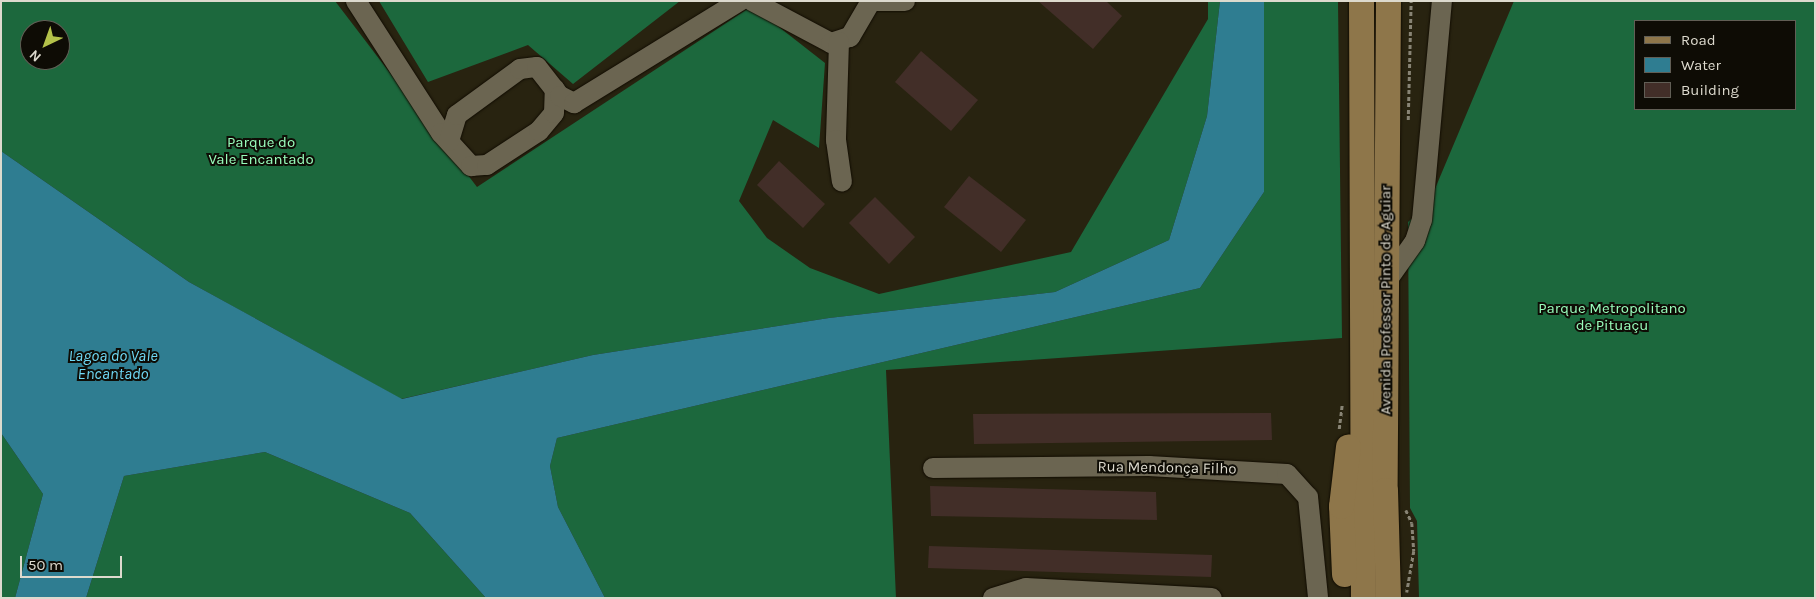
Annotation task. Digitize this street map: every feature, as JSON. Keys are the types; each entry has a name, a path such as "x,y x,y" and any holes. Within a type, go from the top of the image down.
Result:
{"main road":[{"name":"Avenida Professor Pinto de Aguiar","path":"1356,582 1360,360 1361,1"},
{"name":"Avenida Professor Pinto de Aguiar","path":"1388,1 1386,282 1388,586"},
{"path":"1356,582 1343,549 1341,498 1360,360"}],"street":[{"path":"356,1 420,99 465,163 479,167 588,104 598,92"},
{"path":"449,141 451,122 468,104 530,66 544,73 555,89 570,103 598,92 740,1"},
{"path":"752,1 816,38 839,42 855,30 873,1 905,1"},
{"path":"1386,282 1415,241 1422,220 1442,1"},
{"path":"839,42 836,140 842,182"},
{"path":"539,132 554,114 555,89"},
{"path":"420,99 444,110 468,104"},
{"name":"Rua Mendonça Filho","path":"933,468 1149,466 1274,471 1287,474 1304,488 1315,550 1318,598"},
{"path":"1315,550 1343,549"},
{"path":"1317,578 1388,586"},
{"path":"992,598 1018,588 1036,594 1212,598"}],"green space":[{"name":"Parque do Vale Encantado","path":"1,1 335,1 477,187 752,6 825,63 819,148 773,120 739,201 767,238 810,268 879,294 1071,252 1208,19 1208,1 1220,1 1207,116 1169,240 1055,292 829,318 593,355 401,399 189,282 1,151"},
{"path":"379,1 680,1 573,84 528,45 428,82"},
{"path":"1264,1 1338,1 1342,338 886,370 896,598 605,598 558,507 550,466 557,438 1200,288 1264,192"},
{"name":"Parque Metropolitano de Pituaçu","path":"1514,1 1815,1 1815,598 1419,598 1417,521 1410,508 1408,222 1429,203"},
{"path":"1,433 43,494 15,598 1,598"},
{"path":"265,452 410,513 486,598 86,598 124,476"}],"water":[{"name":"Lagoa do Vale Encantado","path":"1220,1 1264,1 1264,192 1200,288 557,438 550,466 558,507 605,598 486,598 410,513 265,452 124,476 86,598 15,598 43,494 1,433 1,151 189,282 402,399 593,355 829,318 1055,292 1169,240 1207,116"}],"building":[{"path":"1038,1 1106,1 1122,16 1093,49"},
{"path":"921,51 978,100 951,131 895,82"},
{"path":"779,161 825,204 803,228 757,185"},
{"path":"969,176 1026,220 1001,252 944,207"},
{"path":"875,197 915,237 889,264 849,223"},
{"path":"1271,413 1272,440 974,444 973,414"},
{"path":"930,486 1156,492 1157,520 931,516"},
{"path":"929,546 1212,555 1211,577 928,568"}]}
